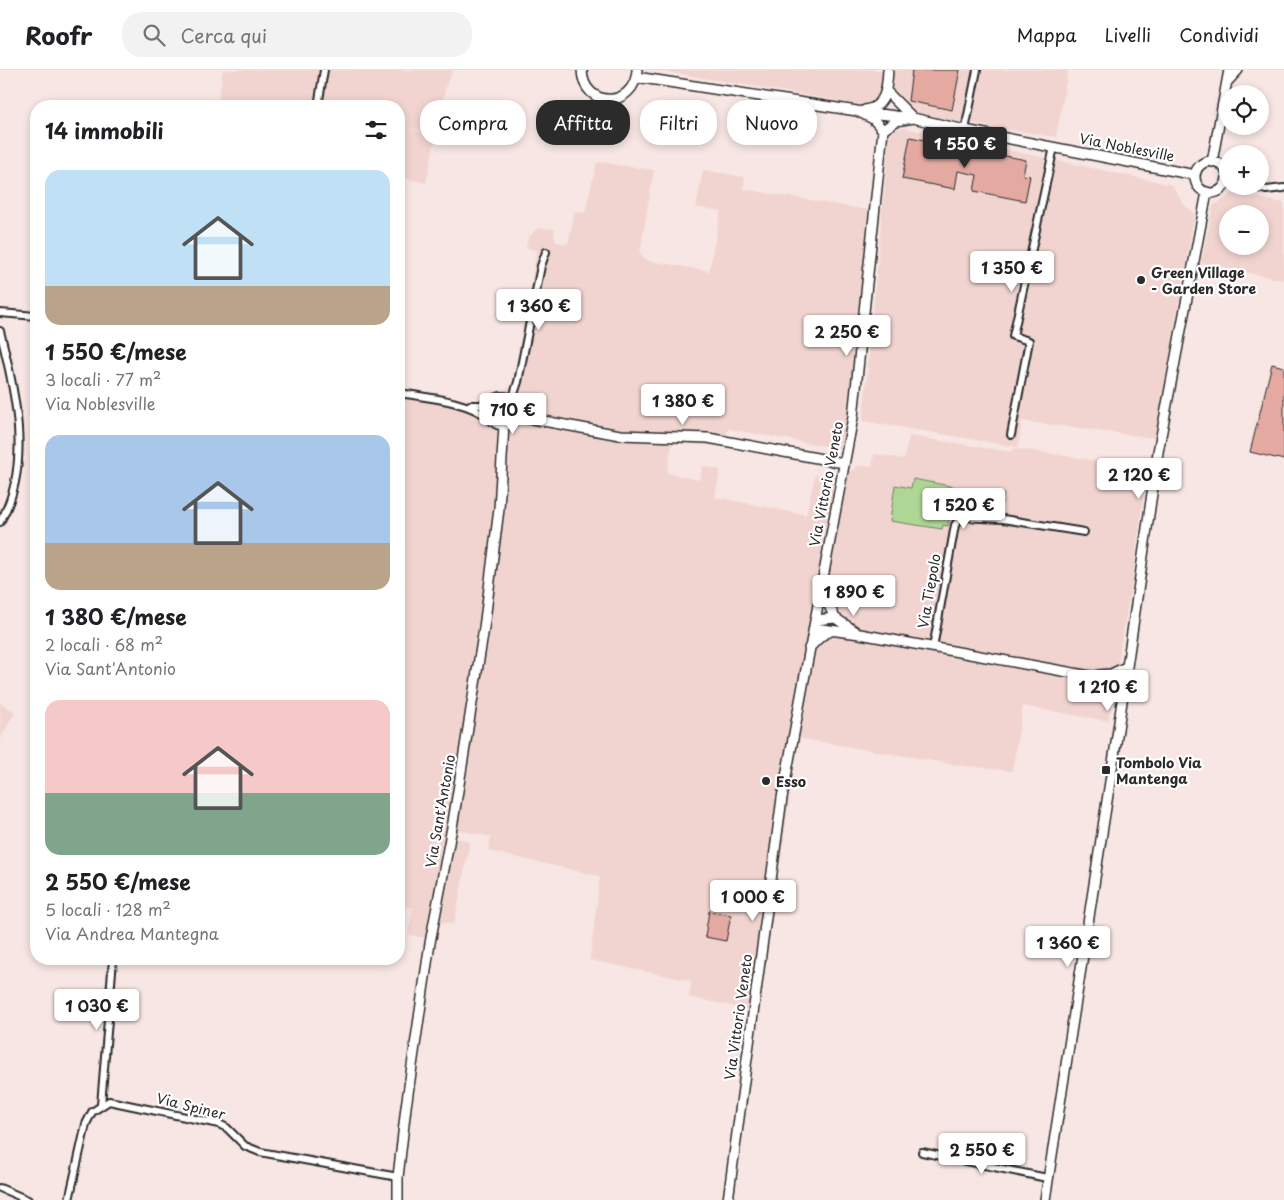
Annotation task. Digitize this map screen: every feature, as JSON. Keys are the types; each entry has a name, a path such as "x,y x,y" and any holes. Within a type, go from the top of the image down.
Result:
{"main road":[{"path":"582,70 585,86 591,93 606,99 622,96 629,91 636,73 857,111 914,118"},
{"path":"857,111 876,107 886,92 888,70"},
{"path":"1212,162 1229,70"},
{"path":"1225,84 1238,70"},
{"name":"Via Noblesville","path":"886,92 914,118 965,130 1195,175"},
{"path":"857,111 873,119 884,130 896,121 914,118"},
{"name":"Via Vittorio Veneto","path":"728,1200 782,798 853,417 884,130"},
{"path":"1219,166 1212,162 1201,165 1195,175 1197,184 1207,192 1219,191"},
{"path":"1045,1200 1158,452 1207,192"},
{"path":"500,397 512,400 516,407 516,416 510,423 504,426 495,424 488,412 492,402 500,397"},
{"path":"516,416 620,435 708,438 844,463"},
{"name":"Via Sant'Antonio","path":"398,1200 398,1177 406,1107 430,943 453,822 484,628 498,510 504,426"},
{"name":"Via Tiepolo","path":"821,590 836,618 860,634"},
{"path":"815,624 836,618"},
{"name":"Via Tiepolo","path":"815,624 832,631 860,634 1122,683"},
{"path":"809,648 821,636 832,631"},
{"name":"Via Tiepolo","path":"1092,676 1110,674 1126,666"},
{"name":"Via Tiepolo","path":"1110,674 1122,683"}],"street":[{"path":"319,100 324,70"},
{"path":"965,130 977,70"},
{"path":"1011,435 1029,341 1013,336 1054,147"},
{"path":"1269,190 1284,188"},
{"path":"512,400 516,390 540,266 546,252"},
{"path":"0,313 30,316"},
{"path":"0,331 19,419 16,482 8,509 0,522"},
{"path":"405,394 467,406 480,411 491,419"},
{"path":"467,406 492,402"},
{"name":"Via Tiepolo","path":"934,648 954,525 961,516 1002,519 1084,532"},
{"path":"69,1200 86,1124 92,1112 101,1105 113,965"},
{"name":"Via Spiner","path":"101,1105 109,1101 127,1103 219,1124 228,1128 245,1146 260,1152 398,1177"},
{"path":"922,1152 1047,1178"},
{"path":"0,1188 28,1200"}],"shaded area":[{"path":"223,70 453,70 446,85 443,100 420,100 420,130 405,128 405,100 218,100"},
{"path":"656,70 883,70 880,97 878,101 868,106"},
{"path":"892,70 1068,70 1056,137 931,117 909,110 890,90"},
{"path":"405,128 420,132 420,145 434,145 426,183 405,178"},
{"path":"905,128 1172,185 1183,204 1195,213 1155,438 1022,421 1018,447 863,421 889,136 896,129"},
{"path":"597,162 654,170 640,252 649,261 709,271 721,211 696,207 703,170 745,177 743,189 868,210 848,426 843,449 728,429 724,447 688,443 672,444 667,473 699,480 703,466 720,470 715,497 806,515 815,475 835,478 837,469 851,471 857,466 872,466 874,454 904,459 909,436 1012,452 1013,448 1143,468 1141,483 1145,485 1132,581 1108,721 1023,706 1012,771 958,765 798,738 759,1012 689,997 692,981 590,960 600,876 488,851 491,837 459,830 457,838 470,842 454,924 440,922 437,941 408,934 413,908 405,906 405,388 477,402 485,400 496,392 512,387 537,251 526,247 528,238 537,228 555,229 556,242 568,244 575,211 585,213"},
{"path":"1230,195 1243,195 1284,203 1284,280 1201,263 1213,206"},
{"path":"0,703 15,712 0,740"}],"green space":[{"path":"913,479 955,487 948,526 943,525 942,529 890,521 895,485 911,488"},
{"path":"971,489 1004,494 1000,512 969,506 964,495 970,497"}],"building":[{"path":"912,70 960,70 952,110 908,101"},
{"path":"910,137 1026,160 1023,175 1030,176 1025,201 974,191 977,175 958,171 955,189 902,179"},
{"path":"1272,364 1284,367 1284,460 1250,452"},
{"path":"709,911 731,915 726,941 705,937"}],"place":[{"name":"Green Village - Garden Store","path":"1141,280"},
{"name":"Tombolo Via Mantenga","path":"1106,770"},
{"name":"Esso","path":"766,781"}]}
